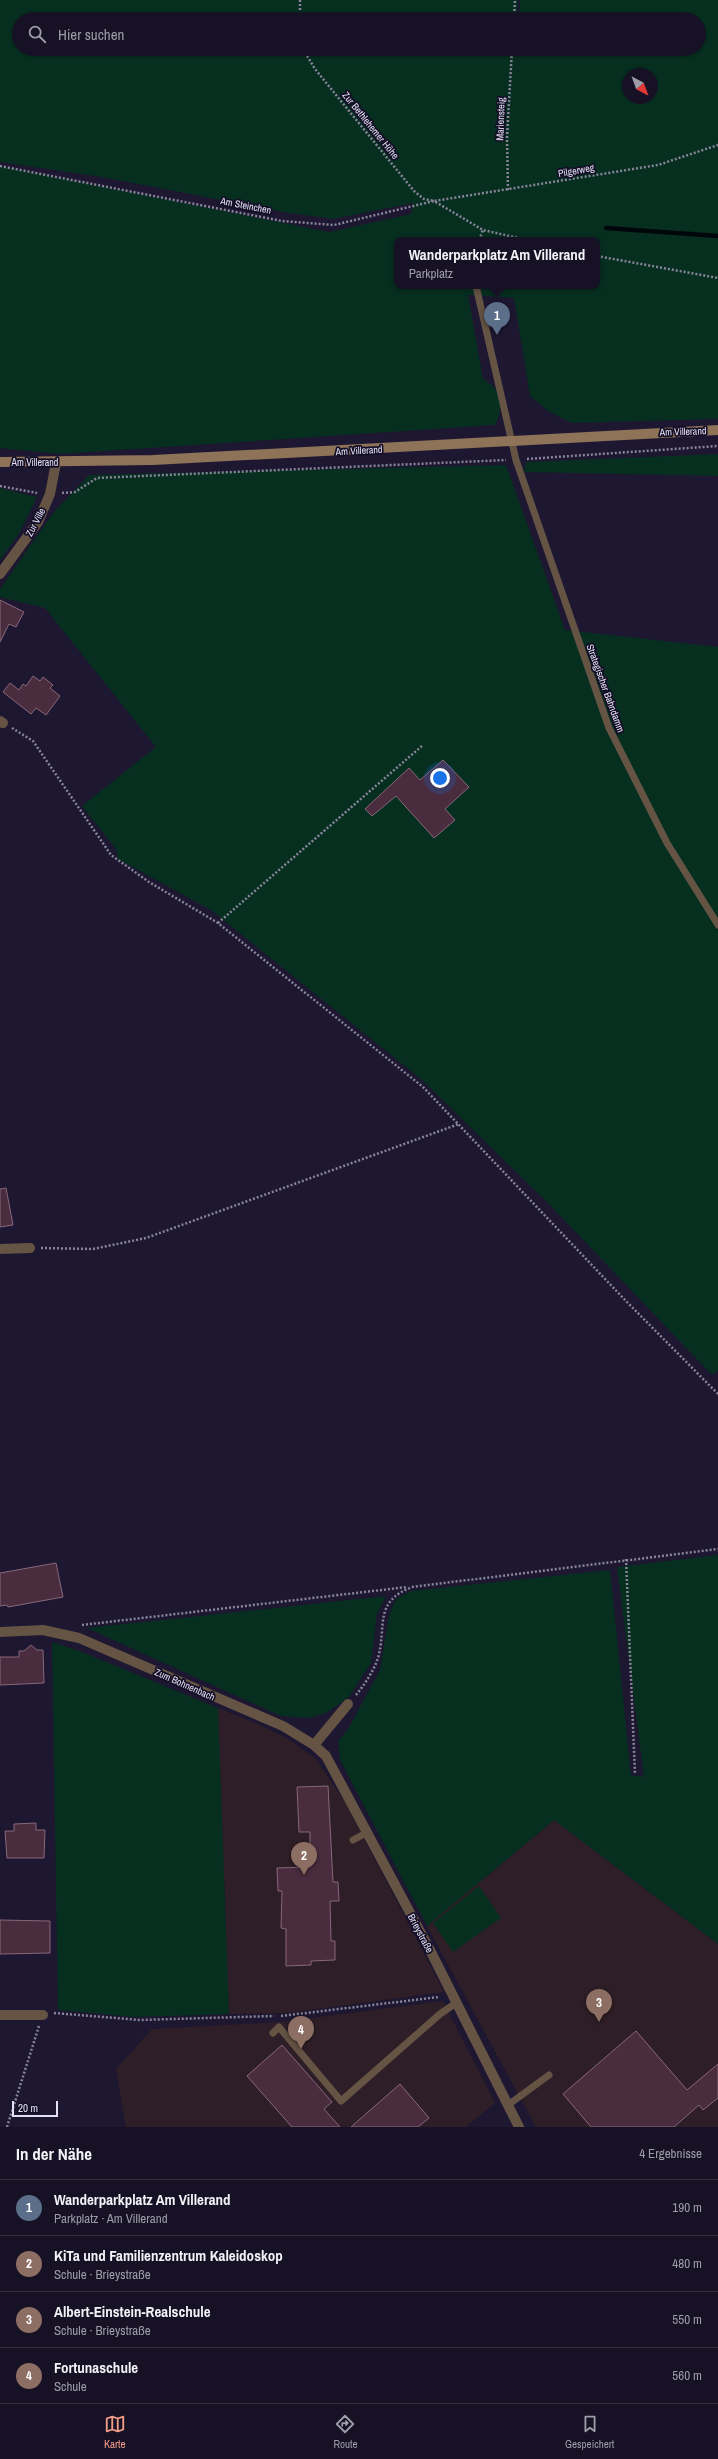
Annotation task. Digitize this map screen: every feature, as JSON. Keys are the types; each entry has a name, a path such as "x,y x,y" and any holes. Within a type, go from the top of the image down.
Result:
{"main road":[{"name":"Am Villerand","path":"0,462 56,463 152,460 718,430"}],"street":[{"name":"Zur Ville","path":"0,574 38,522 50,494 56,463"},
{"path":"0,1249 30,1248"},
{"name":"Zum Bohnenbach","path":"0,1632 43,1630 79,1638 283,1726 314,1745"},
{"path":"314,1745 348,1704"},
{"name":"Brieystraße","path":"314,1745 333,1766 519,2127"},
{"path":"0,2015 43,2015"}],"lane":[{"name":"Strategischer Bahndamm","path":"477,289 516,460 609,728 667,843 718,925"},
{"path":"353,1840 368,1832"},
{"path":"273,2033 279,2027 341,2101 440,2014 454,1999"},
{"path":"508,2105 549,2075"}],"path":[{"path":"300,0 300,12"},
{"path":"514,12 515,0"},
{"name":"Zur Bethlehemer Höhe","path":"307,56 315,69 414,191 424,199 434,201"},
{"name":"Mariensteig","path":"508,190 508,137 512,56"},
{"name":"Pilgerweg","path":"434,201 658,165 718,146"},
{"name":"Am Steinchen","path":"0,166 282,220 334,225 434,201"},
{"path":"434,201 483,230 514,237"},
{"path":"480,237 483,230"},
{"path":"600,257 718,278"},
{"path":"0,486 18,491 50,494 75,492 97,478 516,460 718,446"},
{"path":"1,722 33,741 111,854 149,882 218,923 423,1087 625,1300 718,1394"},
{"path":"218,923 423,745"},
{"path":"30,1248 93,1249 146,1238 292,1183 459,1124"},
{"path":"74,1626 718,1549"},
{"path":"626,1559 635,1774"},
{"path":"348,1704 372,1672 378,1657 383,1618 388,1603 397,1592 412,1586"},
{"path":"7,2127 43,2015 48,2013 140,2020 284,2016 454,1999"}],"shaded area":[{"path":"218,1708 258,1724 288,1739 316,1759 345,1802 444,1992 288,2013 229,2014"},
{"path":"554,1820 718,1944 718,2127 536,2127 427,1926"},
{"path":"443,2001 495,2103 466,2127 126,2127 116,2069 152,2029 280,2022"}],"green space":[{"path":"0,0 518,0 517,12 12,12 12,56 516,56 516,71 517,56 706,56 706,12 519,12 520,0 718,0 718,419 572,423 548,411 530,396 514,298 468,295 483,379 495,388 500,399 500,411 495,425 60,454 0,448 0,166 329,232 411,214 413,203 333,219 283,212 102,177 0,162"},
{"path":"718,454 718,476 524,472 526,462"},
{"path":"506,465 565,630 718,647 718,1371 712,1375 549,1204 422,1080 211,910 118,859 116,849 82,806 156,747 45,608 0,597 0,589 53,513 89,475"},
{"path":"0,488 37,497 19,534 0,560"},
{"path":"718,1555 718,1944 554,1820 427,1926 340,1760 338,1741 347,1731 380,1670 389,1615 396,1599 411,1591 610,1570 631,1775 644,1777 617,1567"},
{"path":"386,1596 377,1614 371,1663 349,1697 326,1713 309,1718 281,1716 87,1628"},
{"path":"52,1642 82,1652 218,1708 229,2014 134,2017 58,2010"},
{"path":"479,1886 501,1918 453,1952 433,1923"}],"building":[{"path":"0,600 24,612 16,627 9,624 0,642"},
{"path":"33,676 40,681 43,677 53,685 50,688 60,696 46,715 36,708 31,714 3,692 10,683 19,690 23,684 26,686"},
{"path":"443,760 469,787 445,809 455,820 434,838 396,796 372,816 365,809 409,768 420,780"},
{"path":"6,1188 13,1225 0,1227 0,1189"},
{"path":"56,1563 63,1597 8,1607 7,1605 0,1606 0,1573"},
{"path":"31,1645 37,1650 43,1650 44,1683 0,1685 0,1657 19,1657 19,1651 24,1651"},
{"path":"328,1786 333,1882 338,1882 339,1901 330,1901 331,1941 335,1941 335,1960 311,1961 311,1965 286,1966 286,1929 281,1928 282,1891 278,1891 277,1868 310,1867 310,1832 299,1832 297,1787"},
{"path":"36,1823 36,1830 45,1830 44,1858 7,1858 5,1831 14,1831 14,1824"},
{"path":"0,1920 50,1921 50,1953 0,1954"},
{"path":"636,2031 687,2090 718,2064 718,2098 703,2110 699,2105 674,2127 591,2127 563,2094"},
{"path":"282,2045 332,2102 324,2109 340,2127 292,2127 247,2076"},
{"path":"400,2084 429,2118 418,2127 351,2127"}],"waterway":[{"path":"606,228 718,236"}],"place":[{"name":"Wanderparkplatz Am Villerand","path":"497,335"},
{"name":"KiTa und Familienzentrum Kaleidoskop","path":"304,1875"},
{"name":"Albert-Einstein-Realschule","path":"599,2022"},
{"name":"Fortunaschule","path":"301,2049"}]}
